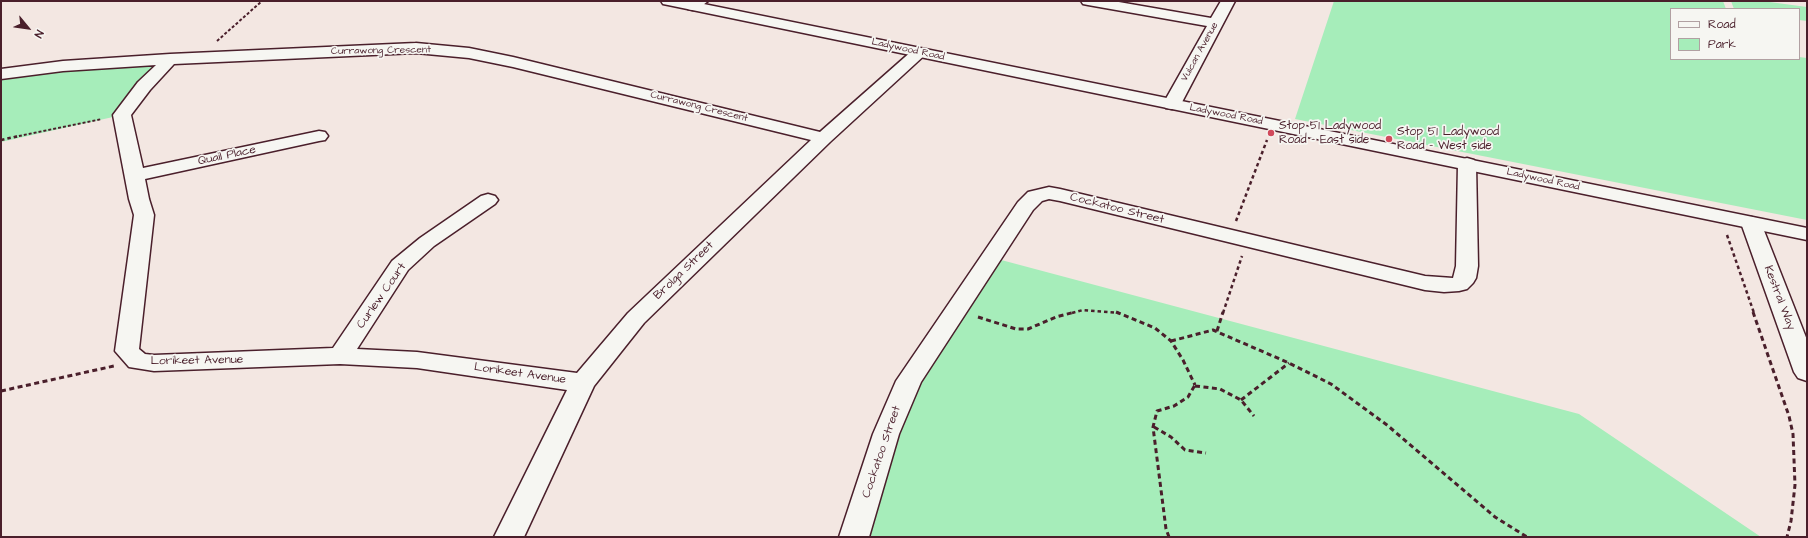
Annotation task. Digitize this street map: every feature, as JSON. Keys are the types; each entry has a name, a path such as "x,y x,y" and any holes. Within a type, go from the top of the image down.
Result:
{"street":[{"name":"Ladywood Road","path":"668,1 697,3 920,53 1467,164 1754,231 1807,234"},
{"path":"1088,1 1215,23"},
{"name":"Vulcan Avenue","path":"1172,104 1228,1"},
{"name":"Currawong Crescent","path":"1,74 63,66 170,59 416,48 469,53 620,87 824,138"},
{"name":"Brolga Street","path":"509,537 583,383 610,346 636,318 824,138 920,53"},
{"path":"122,115 144,86 170,59"},
{"name":"Lorikeet Avenue","path":"122,115 139,199 144,215 127,351 138,361 154,363 340,356 417,360 583,383"},
{"name":"Quail Place","path":"135,175 319,136"},
{"name":"Cockatoo Street","path":"854,537 886,434 909,381 1025,206 1035,196 1048,193 1425,283 1444,285 1458,284 1465,278 1467,266 1467,164"},
{"name":"Curlew Court","path":"340,356 400,266 427,242 488,200"},
{"name":"Kestral Way","path":"1754,231 1807,372"}],"path":[{"path":"197,58 262,1"},
{"path":"1,140 122,115"},
{"path":"1754,231 1726,233 1789,416 1793,434 1795,485 1791,521 1787,537"},
{"path":"956,310 1016,328 1028,329 1056,317 1083,310 1117,312 1155,328 1171,341 1183,360 1195,386"},
{"path":"1171,341 1213,330 1289,363 1331,384 1387,425 1495,517 1527,537"},
{"path":"1,391 138,361"},
{"path":"1241,400 1289,363"},
{"path":"1195,386 1220,389 1241,400 1254,416"},
{"path":"1169,537 1166,529 1153,427 1157,411 1179,403 1188,397 1195,386"},
{"path":"1153,427 1171,437 1185,450 1206,453"}],"green space":[{"path":"1334,1 1723,1 1726,8 1670,8 1670,60 1800,60 1800,57 1807,58 1807,220 1295,119"},
{"path":"1731,1 1762,1 1807,7 1807,21 1800,20 1800,8 1734,8"},
{"path":"170,59 122,115 1,142 1,74"},
{"path":"990,257 1579,414 1761,537 854,537 886,434"}],"place":[{"name":"Stop 51 Ladywood Road - East side","path":"1271,133"},
{"name":"Stop 51 Ladywood Road - West side","path":"1389,139"}]}
